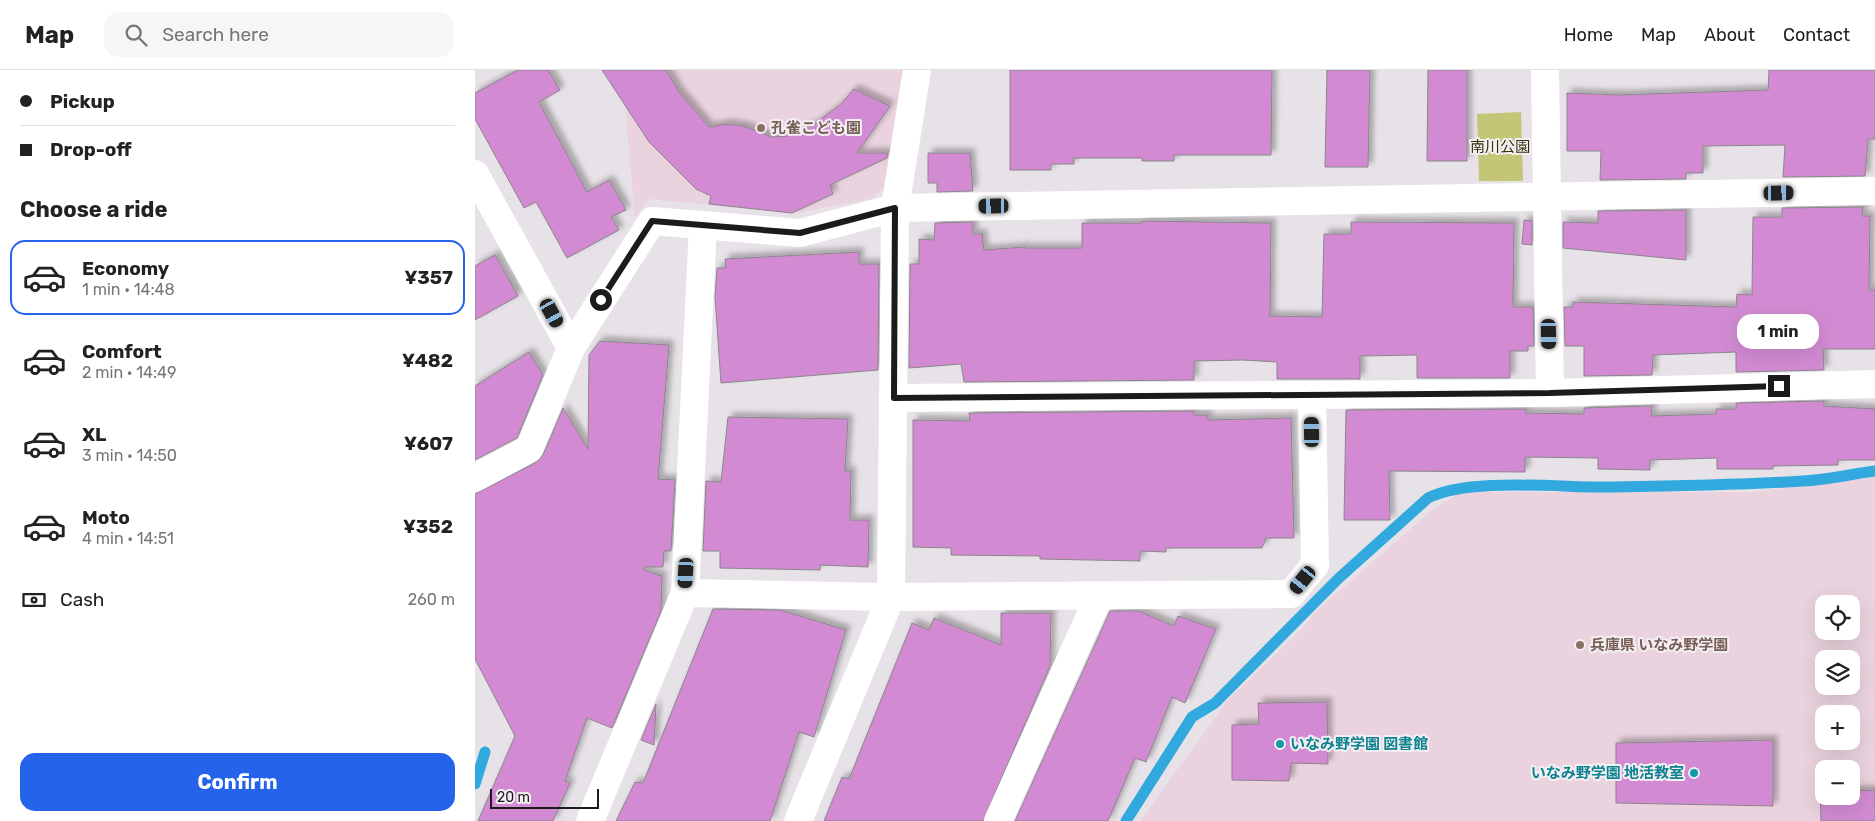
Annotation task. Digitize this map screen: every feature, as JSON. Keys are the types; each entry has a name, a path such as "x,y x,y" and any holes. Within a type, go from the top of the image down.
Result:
{"street":[{"path":"798,821 891,597 895,208 917,70"},
{"path":"1545,70 1550,393"},
{"path":"475,174 571,348"},
{"path":"475,478 529,448 571,348 652,221 800,233 895,208 1875,191"},
{"path":"590,821 685,593 703,226"},
{"path":"894,398 1550,393 1875,384"},
{"path":"685,593 891,597 1291,594 1315,565 1312,395"},
{"path":"998,821 1099,596"}],"shaded area":[{"name":"孔雀こども園","path":"622,70 904,70 886,186 871,199 796,213 649,199 635,218"},
{"name":"兵庫県 いなみ野学園","path":"1875,477 1875,821 1140,821 1228,700 1305,626 1312,615 1431,511 1460,492 1754,492"}],"green space":[{"name":"南川公園","path":"1521,112 1523,181 1479,181 1477,114"}],"building":[{"path":"518,70 548,70 560,90 539,102 587,192 609,180 626,210 611,217 619,230 567,258 536,202 524,208 475,119 475,93"},
{"path":"602,70 666,70 679,92 709,127 727,124 743,126 772,137 788,136 813,125 840,105 854,89 890,106 857,153 888,153 887,158 830,185 833,194 792,213 709,204 711,196 696,189 649,142"},
{"path":"1010,70 1272,70 1271,155 1174,155 1174,161 1142,161 1142,158 1074,158 1074,164 1051,164 1051,170 1010,170"},
{"path":"1327,70 1370,70 1368,167 1325,167"},
{"path":"1428,70 1467,70 1467,161 1427,161"},
{"path":"1769,70 1875,70 1875,139 1868,139 1865,176 1783,177 1785,145 1703,146 1703,173 1686,173 1686,179 1600,180 1601,151 1567,151 1567,93 1618,95 1768,90"},
{"path":"928,153 970,153 973,191 937,192 937,183 928,183"},
{"path":"1863,207 1862,216 1870,216 1869,290 1875,290 1875,349 1823,349 1824,370 1736,372 1736,352 1653,355 1652,375 1584,376 1584,346 1565,346 1564,307 1573,307 1573,302 1736,307 1737,294 1752,295 1753,217 1782,217 1782,208"},
{"path":"1686,210 1686,260 1563,248 1563,222 1598,223 1598,211"},
{"path":"1524,220 1532,221 1532,245 1522,244"},
{"path":"1142,221 1271,223 1270,316 1322,317 1324,234 1351,234 1351,222 1514,223 1513,307 1533,307 1534,346 1528,346 1528,351 1510,351 1510,378 1417,378 1417,355 1360,356 1360,379 1277,379 1277,362 1243,360 1194,361 1194,380 964,382 961,364 909,368 910,264 919,264 919,239 934,240 935,223 973,222 973,234 982,234 984,250 1025,247 1082,248 1082,223 1142,223"},
{"path":"859,252 859,264 879,264 878,370 721,383 715,297 717,268 726,268 725,259"},
{"path":"495,255 518,296 475,320 475,266"},
{"path":"600,341 669,345 658,479 675,480 671,551 664,551 663,567 644,567 644,570 662,576 661,611 612,728 587,718 565,781 570,783 553,821 478,821 515,736 475,659 475,494 537,462 543,455 563,408 588,449 589,355"},
{"path":"529,352 543,375 517,438 475,460 475,386"},
{"path":"1824,401 1824,406 1875,409 1875,460 1838,460 1838,465 1773,466 1773,469 1717,469 1717,458 1650,460 1650,470 1598,469 1598,458 1525,457 1525,472 1389,471 1390,520 1344,520 1346,410 1526,409 1526,413 1584,414 1584,408 1652,406 1651,416 1716,414 1716,409 1736,409 1736,403"},
{"path":"1194,411 1194,415 1208,415 1208,420 1291,418 1294,538 1266,538 1262,548 1166,548 1166,552 1140,551 1140,561 1040,559 1040,556 951,555 951,548 913,547 913,420 970,421 969,413"},
{"path":"728,417 848,419 845,471 851,471 850,520 869,520 868,567 820,565 820,570 720,568 720,551 703,551 706,481 721,482"},
{"path":"713,609 780,610 846,630 814,737 799,732 770,821 616,821 635,782 643,783"},
{"path":"1110,611 1139,611 1174,626 1178,616 1216,629 1185,703 1172,697 1146,762 1135,758 1108,821 1015,821"},
{"path":"1001,613 1051,613 1050,666 983,821 824,821 842,777 849,779 912,623 929,630 934,618 1001,645"},
{"name":"いなみ野学園 図書館","path":"1327,702 1328,764 1291,763 1289,781 1232,780 1232,725 1259,724 1258,703"},
{"path":"656,704 654,745 641,740"},
{"name":"いなみ野学園 地活教室","path":"1773,740 1773,806 1616,803 1616,743"},
{"path":"1875,790 1875,821 1821,821 1820,805 1860,805 1860,791"}],"waterway":[{"path":"1126,821 1192,717 1215,703 1339,578 1428,498 1446,492 1492,486 1613,487 1732,484 1812,480 1875,471"},
{"path":"475,784 485,752"}],"place":[{"name":"孔雀こども園","path":"761,128"},
{"name":"兵庫県 いなみ野学園","path":"1580,645"},
{"name":"いなみ野学園 図書館","path":"1280,744"},
{"name":"いなみ野学園 地活教室","path":"1694,773"}],"route":[{"path":"601,300 652,221 800,233 895,208 894,398 1550,393 1779,386"}]}
